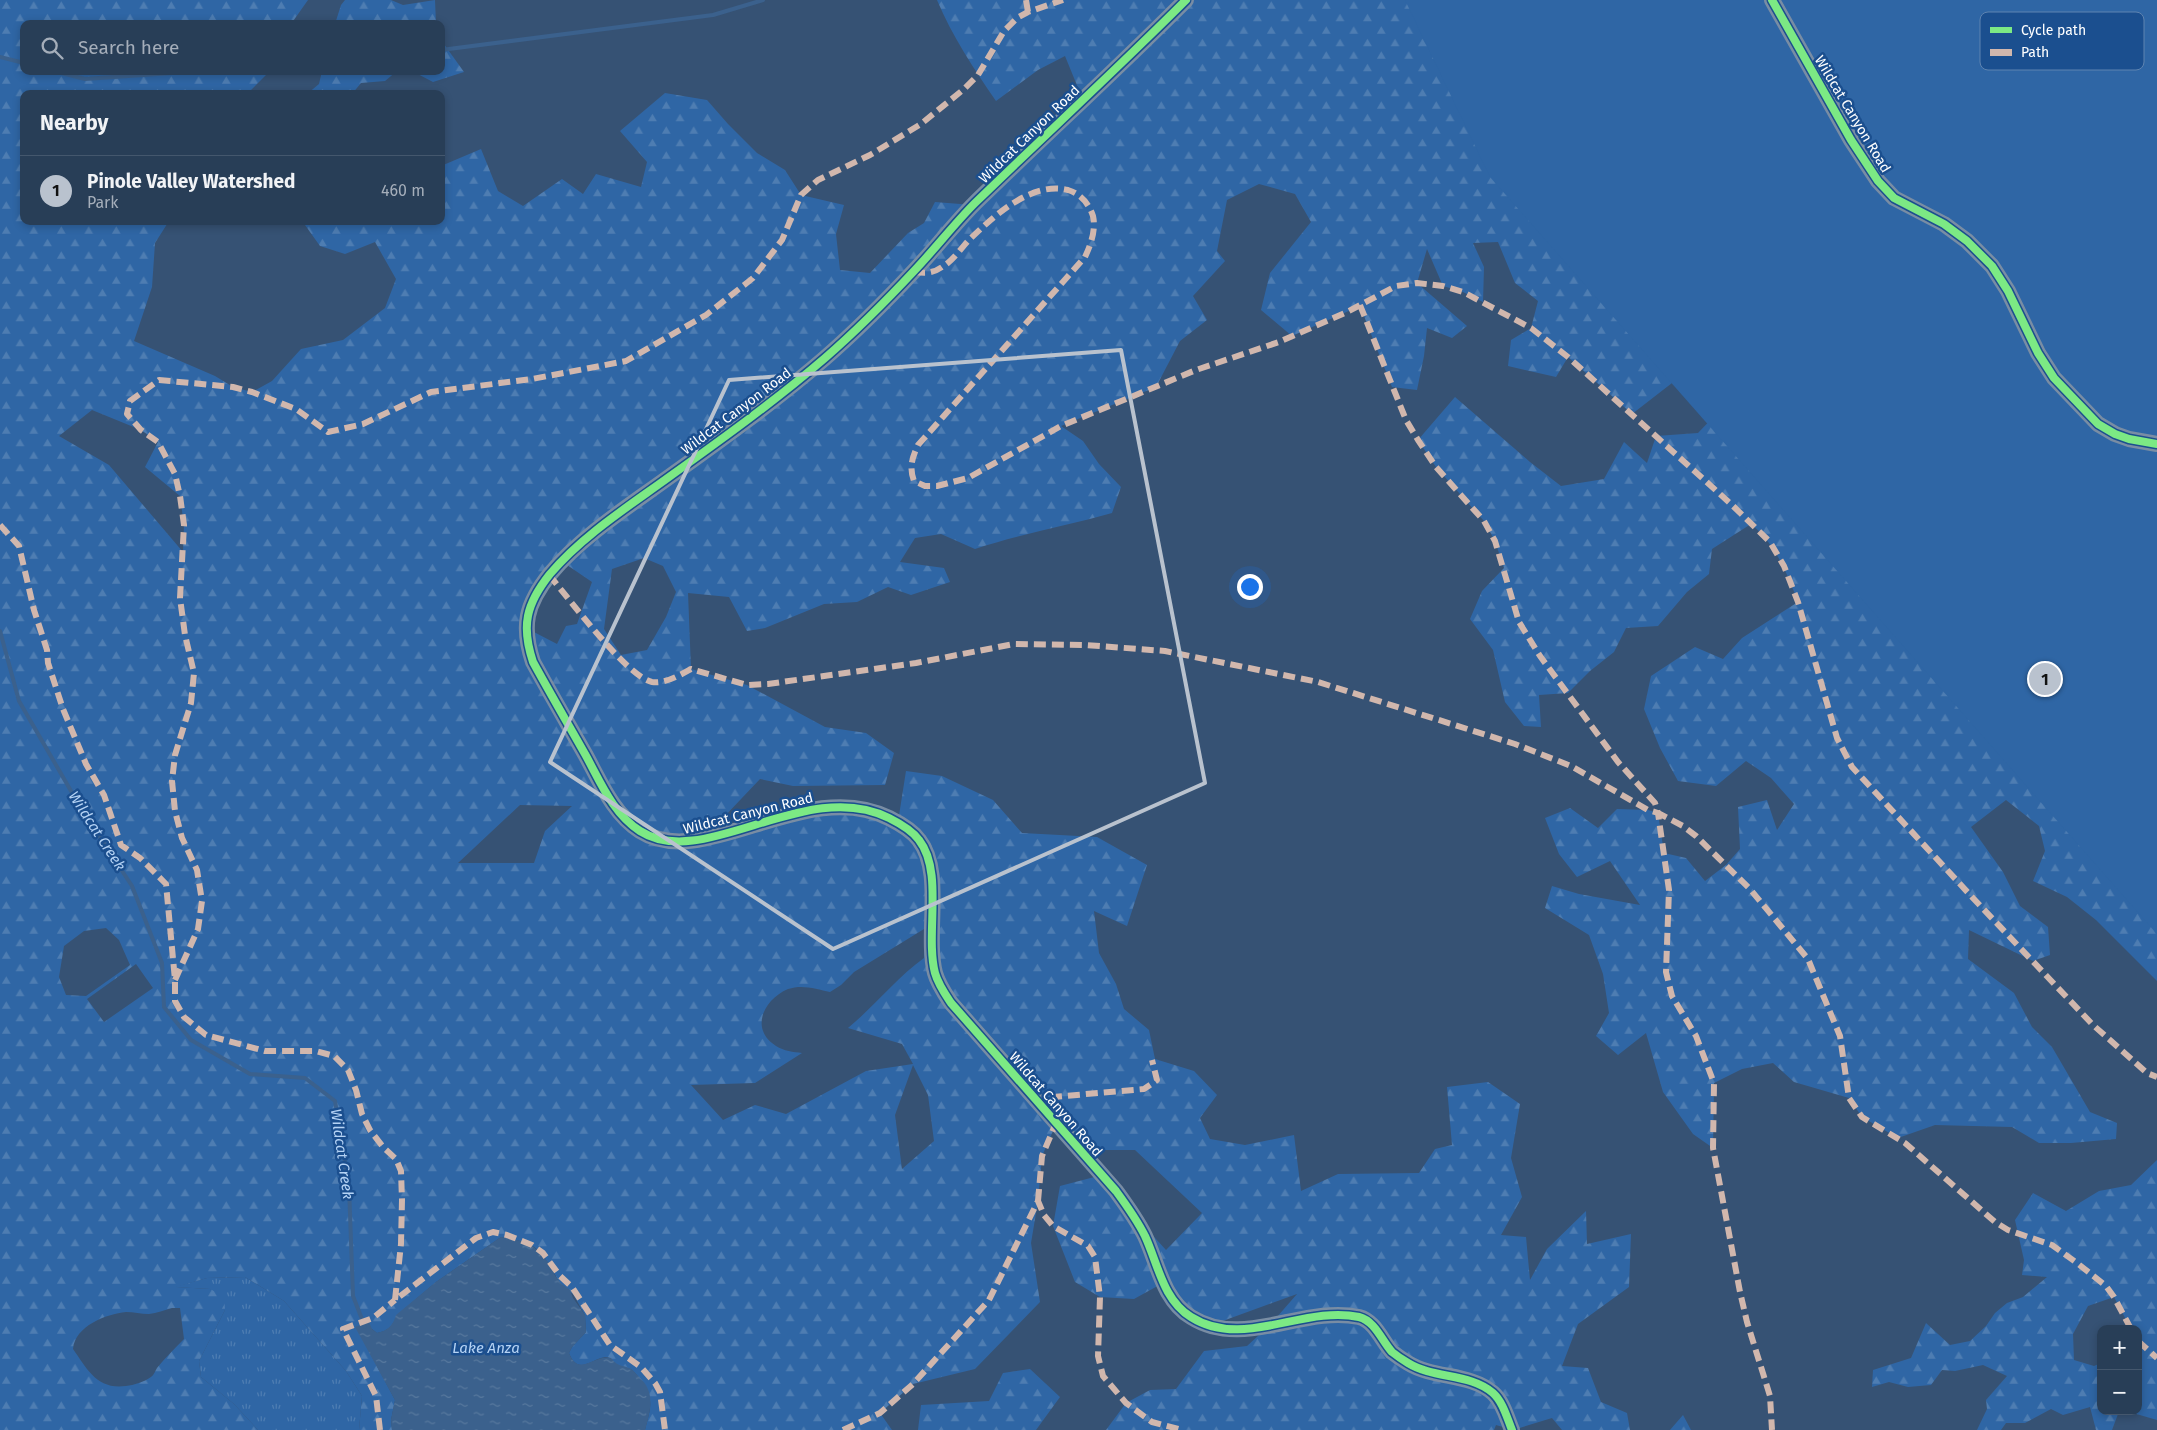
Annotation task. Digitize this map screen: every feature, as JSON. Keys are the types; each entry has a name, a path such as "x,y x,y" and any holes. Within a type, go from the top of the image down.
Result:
{"street":[{"name":"Wildcat Canyon Road","path":"1186,0 973,205 913,272 826,356 749,420 610,519 564,560 549,575 534,598 527,619 526,642 533,662 615,806 640,831 659,839 680,842 703,838 809,810 834,806 855,806 877,812 898,822 918,838 926,852 930,866 933,900 933,958 936,975 943,990 964,1018 1116,1191 1141,1230 1163,1283 1175,1302 1190,1317 1209,1326 1245,1329 1318,1317 1342,1315 1361,1317 1373,1326 1392,1352 1409,1364 1427,1371 1471,1382 1494,1394 1502,1404 1512,1430"},
{"name":"Wildcat Canyon Road","path":"1772,0 1851,140 1878,182 1894,198 1944,224 1967,241 1992,266 2008,291 2038,354 2054,378 2098,424 2122,436 2157,444"}],"highlighted area":[{"path":"1121,350 1205,783 833,949 550,762 729,380"}],"green space":[{"path":"0,0 308,0 294,20 20,20 20,75 266,75 251,90 20,90 20,225 166,225 155,243 152,287 134,341 215,376 233,387 252,392 272,381 301,349 343,340 385,308 396,279 375,242 345,254 320,246 305,225 445,225 445,164 481,149 498,191 523,206 562,179 583,194 596,174 641,187 647,162 620,131 665,93 707,100 757,153 785,170 801,195 844,205 836,234 840,270 870,273 908,233 924,223 935,202 973,205 1083,100 1065,56 1038,70 996,101 956,39 937,0 1448,0 2157,113 2157,981 2096,920 2067,897 2033,881 2045,851 2039,826 2006,800 1971,827 2003,872 2020,906 2048,927 2050,955 2033,961 1969,930 1968,959 2014,993 2032,1027 2052,1047 2090,1112 2117,1123 2116,1139 2071,1143 2039,1143 2012,1127 1935,1125 1898,1138 1862,1117 1849,1098 1794,1082 1773,1063 1742,1069 1714,1083 1713,1148 1693,1134 1663,1092 1646,1033 1618,1055 1596,1036 1609,1013 1603,974 1589,935 1545,908 1552,886 1579,894 1640,905 1610,861 1577,877 1559,854 1545,818 1570,808 1598,828 1617,809 1648,810 1658,813 1664,853 1686,858 1705,881 1726,865 1740,849 1738,807 1767,800 1777,830 1794,804 1771,778 1746,761 1716,786 1678,781 1660,748 1644,709 1651,676 1695,647 1723,659 1742,638 1798,602 1774,550 1751,524 1712,549 1709,574 1687,592 1658,626 1626,628 1614,652 1590,671 1568,693 1539,695 1541,727 1524,726 1505,702 1493,650 1470,619 1482,591 1504,568 1495,541 1484,521 1436,467 1418,440 1455,397 1530,462 1561,486 1604,479 1624,442 1647,463 1656,436 1698,433 1742,387 1654,339 1672,383 1632,414 1568,357 1556,377 1508,366 1511,340 1531,328 1538,301 1515,283 1498,242 1473,243 1484,267 1483,302 1463,292 1443,286 1427,249 1417,283 1467,326 1452,338 1427,328 1417,390 1392,387 1360,306 1292,336 1261,310 1270,273 1311,222 1295,194 1259,184 1227,200 1217,251 1225,261 1193,296 1207,320 1180,341 1156,387 1061,426 1083,441 1099,464 1121,487 1112,513 975,549 941,534 915,538 900,562 944,568 950,582 911,595 888,587 857,602 824,604 765,628 747,631 729,597 688,593 691,669 747,685 825,727 866,733 894,753 885,785 793,786 760,779 704,838 809,809 898,822 906,771 942,776 993,800 1022,833 1097,837 1147,865 1127,926 1094,911 1099,953 1116,984 1124,1009 1149,1030 1155,1059 1194,1071 1217,1095 1200,1118 1210,1139 1245,1145 1294,1135 1301,1191 1338,1174 1419,1173 1435,1149 1452,1145 1447,1087 1488,1082 1520,1104 1511,1158 1522,1197 1501,1235 1526,1237 1530,1280 1547,1249 1586,1211 1587,1244 1631,1234 1629,1287 1578,1324 1562,1366 1588,1368 1601,1402 1627,1413 1630,1430 1562,1430 1552,1418 1513,1430 1496,1425 1494,1430 1106,1430 1126,1403 1150,1390 1176,1389 1204,1351 1247,1346 1270,1325 1297,1294 1209,1326 1163,1283 1134,1299 1100,1297 1075,1282 1053,1226 1060,1186 1102,1175 1134,1215 1166,1250 1202,1213 1135,1150 1079,1150 1056,1124 1042,1156 1038,1201 1031,1243 1040,1302 975,1369 913,1384 880,1413 892,1430 645,1430 650,1411 649,1394 646,1388 632,1370 617,1365 607,1357 581,1365 576,1364 569,1353 586,1332 585,1315 573,1294 560,1283 542,1253 533,1246 528,1247 521,1241 501,1237 436,1282 397,1315 392,1325 384,1331 377,1333 372,1329 356,1327 395,1400 391,1420 392,1430 359,1430 362,1396 346,1371 284,1301 245,1277 207,1278 176,1287 210,1289 224,1296 225,1310 199,1361 201,1377 234,1404 258,1430 0,1430","holes":["92,410 141,430 158,442 145,467 180,496 184,525 183,552 109,465 59,436","644,558 663,566 676,592 666,617 647,650 621,655 604,629 612,569","567,565 592,582 577,624 566,626 557,644 530,630 541,598","520,805 572,806 545,831 534,863 458,863","106,928 119,940 130,965 86,996 66,995 59,977 64,946 84,931","924,929 924,958 904,974 848,1028 902,1044 913,1064 866,1071 786,1114 755,1105 723,1120 691,1085 755,1083 802,1053 782,1049 768,1039 763,1031 762,1023 767,1007 772,1000 788,989 804,987 830,992 841,985 854,972","136,964 153,988 104,1022 87,999","913,1065 928,1095 934,1141 902,1169 895,1115","172,1308 180,1308 184,1339 160,1364 152,1376 142,1382 129,1386 107,1385 88,1371 73,1349 75,1341 85,1328 110,1315 126,1312 149,1314"]},
{"path":"345,0 391,0 403,5 435,0 436,20 336,20 341,5"},
{"path":"1405,0 2157,0 2157,934 1490,177"},
{"path":"445,46 464,72 433,82 420,75 445,75"},
{"path":"321,75 392,75 385,81 361,83 355,90 312,90 319,84"},
{"path":"2157,1160 2157,1420 2140,1415 2142,1415 2142,1325 2129,1325 2114,1297 2088,1306 2073,1334 2074,1360 2094,1366 2097,1365 2097,1415 2118,1415 2112,1430 2096,1430 2090,1407 2063,1415 2051,1409 2025,1423 2006,1423 2001,1430 1977,1430 1987,1409 1986,1400 2007,1376 1983,1365 1955,1371 1942,1370 1931,1385 1908,1387 1889,1382 1872,1387 1873,1370 1911,1358 1926,1323 1950,1345 1970,1341 1986,1326 1995,1313 2007,1303 2023,1297 2047,1277 2022,1275 2024,1260 2015,1220 2033,1193 2066,1211 2099,1191 2131,1185"},
{"path":"245,1277 284,1301 346,1371 362,1396 359,1430 258,1430 234,1404 201,1377 199,1361 225,1310 210,1289 174,1287 207,1278"},
{"path":"1030,1369 1060,1397 1036,1430 918,1430 921,1405 989,1401 1003,1373"},
{"path":"1683,1415 1691,1430 1670,1430"}],"water":[{"name":"Lake Anza","path":"501,1237 521,1241 528,1247 533,1246 554,1268 554,1274 560,1283 570,1290 573,1298 585,1315 586,1332 569,1353 573,1360 577,1364 582,1365 599,1359 611,1358 618,1365 632,1370 645,1384 650,1396 650,1402 645,1430 392,1430 391,1420 395,1400 355,1327 369,1322 372,1329 377,1333 384,1331 391,1325 396,1315 436,1282"}],"waterway":[{"path":"445,49 713,15 763,0"},
{"path":"0,57 20,62"},
{"path":"70,75 85,79 143,75"},
{"name":"Wildcat Creek","path":"0,631 19,701 82,810 132,886 162,963 164,1007 191,1040 250,1074 305,1078 335,1101 349,1186 353,1296 365,1327"}],"marked path":[{"path":"1026,0 1028,12"},
{"path":"175,980 198,929 202,901 197,870 182,838 175,811 172,781 175,755 191,703 194,673 185,635 180,598 184,525 175,474 158,442 141,430 127,414 130,401 159,380 233,387 252,392 296,409 328,432 363,424 431,392 532,379 626,361 706,315 753,278 782,240 801,195 818,180 870,155 921,124 978,75 1004,31 1017,18 1028,12 1063,0"},
{"path":"913,272 931,272 942,267 1002,211 1027,196 1040,191 1054,189 1073,192 1084,200 1093,216 1092,237 1085,257 918,445 911,467 914,481 925,486 937,486 968,478 1061,426 1196,370 1279,342 1347,312 1396,286 1417,283 1443,286 1463,292 1531,328 1568,357 1731,504 1770,542 1784,566 1798,602 1837,738 1852,767 2093,1025 2147,1073 2157,1077"},
{"path":"1360,305 1406,420 1436,467 1484,521 1495,541 1519,622 1540,656 1618,762 1655,803 1658,813 1683,826 1696,836 1750,889 1808,959 1840,1036 1849,1098 1862,1117 1905,1143 1995,1222 2008,1230 2052,1245 2077,1263 2106,1286 2129,1325"},
{"path":"0,525 19,546 34,610 47,650 48,663 63,709 86,764 104,795 121,845 140,858 166,884 175,980 175,1001 184,1017 206,1035 265,1051 316,1051 334,1056 348,1070 356,1090 362,1114 370,1130 383,1147 396,1159 401,1171 401,1244 395,1300 476,1238 493,1232 507,1235 532,1245 543,1253 560,1276 572,1287 610,1345 641,1367 655,1383 660,1392 665,1430"},
{"path":"549,575 613,652 641,677 652,682 667,680 691,669 747,685 768,684 916,663 1014,644 1086,645 1165,651 1318,682 1515,744 1571,766 1648,810 1658,813 1669,890 1666,972 1672,996 1696,1036 1714,1083 1713,1148 1740,1292 1747,1322 1770,1396 1772,1430"},
{"path":"1052,1118 1053,1097 1144,1089 1157,1080 1152,1060"},
{"path":"1038,1201 1042,1156 1056,1123"},
{"path":"843,1430 880,1413 913,1384 989,1300 1038,1201 1044,1215 1053,1226 1088,1246 1095,1257 1100,1297 1098,1356 1103,1376 1126,1403 1152,1422 1182,1430"},
{"path":"380,1430 376,1396 343,1329 373,1318 395,1300"},
{"path":"2142,1345 2157,1358"}],"cycle path":[{"path":"1186,0 975,203 922,263 837,348 748,419 606,522 576,547 550,574 536,595 528,616 527,637 529,649 533,662 608,796 622,816 640,831 666,840 694,840 725,834 791,814 824,808 857,808 889,818 916,836 926,853 931,869 933,904 932,957 935,973 942,989 951,1003 1116,1191 1142,1230 1162,1281 1182,1310 1191,1317 1211,1326 1231,1329 1252,1328 1338,1315 1365,1319 1378,1332 1392,1352 1408,1363 1429,1372 1474,1382 1493,1393 1502,1405 1512,1430"},
{"path":"1772,0 1851,140 1878,181 1894,198 1944,224 1967,241 1992,266 2008,291 2038,353 2054,378 2098,424 2115,434 2129,439 2157,444"}],"place":[{"name":"Pinole Valley Watershed","path":"2045,679"}]}
